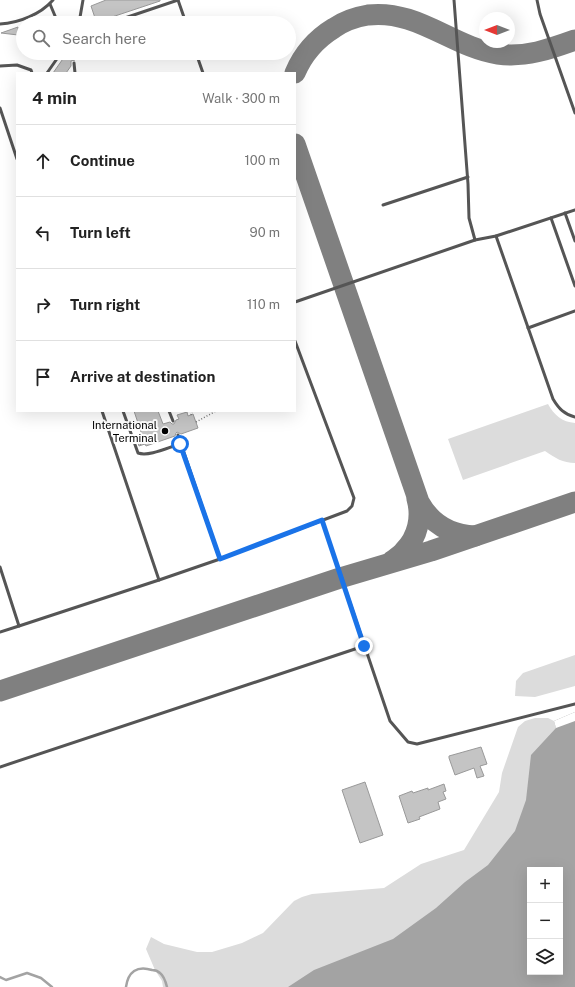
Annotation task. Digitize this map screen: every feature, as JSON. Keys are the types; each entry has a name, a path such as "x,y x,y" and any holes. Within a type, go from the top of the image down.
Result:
{"lane":[{"path":"32,16 50,4 53,0"},
{"path":"80,16 83,0"},
{"path":"131,16 178,0 184,16"},
{"path":"454,0 468,177 469,218 476,240"},
{"path":"537,0 540,14 575,113"},
{"path":"50,4 55,16"},
{"path":"0,24 16,21"},
{"path":"48,72 56,60"},
{"path":"198,60 203,72"},
{"path":"74,63 76,72"},
{"path":"0,66 17,65 31,70 32,72"},
{"path":"0,108 16,156"},
{"path":"383,205 468,177"},
{"path":"296,302 476,240 496,236 575,210"},
{"path":"565,213 575,241"},
{"path":"551,218 575,286"},
{"path":"496,236 553,399 558,407 566,414 575,417"},
{"path":"528,328 575,311"},
{"path":"0,632 220,559 346,511 352,506 354,498 296,344"},
{"path":"102,412 159,580"},
{"path":"122,412 138,453 143,455 150,454 180,444"},
{"path":"169,412 173,421"},
{"path":"178,435 220,559"},
{"path":"322,520 390,721 408,742 417,744 575,704"},
{"path":"0,567 19,626"},
{"path":"0,767 364,646"}],"path":[{"path":"196,422 214,412"},
{"path":"138,436 141,444 143,443 141,437"}],"shaded area":[{"path":"548,404 559,417 566,421 575,423 575,463 559,460 545,451 463,480 448,439"},
{"path":"575,655 575,686 535,697 515,696 516,681 523,673"},
{"path":"575,712 575,987 163,987 162,981 155,970 146,949 151,937 164,944 197,952 212,952 242,943 263,933 294,901 302,897 312,894 384,888 421,864 464,850 499,792 502,773 518,727 525,721 535,718 548,718 554,721"},
{"path":"575,712 575,987 288,987 314,970 393,939 436,908 465,882 488,865 515,831 526,800 531,755 556,728 554,721"}],"pier":[{"path":"575,712 575,721 556,728 554,721"}],"building":[{"path":"106,0 160,0 115,16 94,16 91,6"},
{"path":"16,28 16,35 1,33"},
{"path":"62,60 75,60 71,61 71,66 67,72 54,72"},
{"name":"International Terminal","path":"134,412 158,412 163,424 170,422 174,424 176,420 179,419 177,415 187,412 188,416 193,414 198,428 181,434 177,432 175,436 146,446 145,444 139,446 136,437 142,435"},
{"path":"481,747 487,764 480,766 484,776 477,778 474,768 455,775 449,756"},
{"path":"365,782 383,835 360,843 342,790"},
{"path":"444,784 446,791 443,792 446,799 438,802 440,809 408,823 399,796 412,791 413,793 428,788 428,790"}],"waterway":[{"path":"126,987 131,974 142,968 159,972 164,978 167,987"},
{"path":"0,977 6,980 27,973 41,978 52,987"}],"taxiway":[{"path":"295,72 306,53 327,32 346,21 368,15 386,15 403,18 419,23 465,44 498,54 528,54 575,40"},
{"path":"296,147 419,502 429,516 442,527 450,531 475,536"},
{"path":"392,561 409,545 416,533 419,520 417,499"},
{"path":"0,691 340,578 431,551 575,502"}],"place":[{"name":"International Terminal","path":"165,431"}],"route":[{"path":"180,444 220,559 322,520 340,578 364,646"}]}
